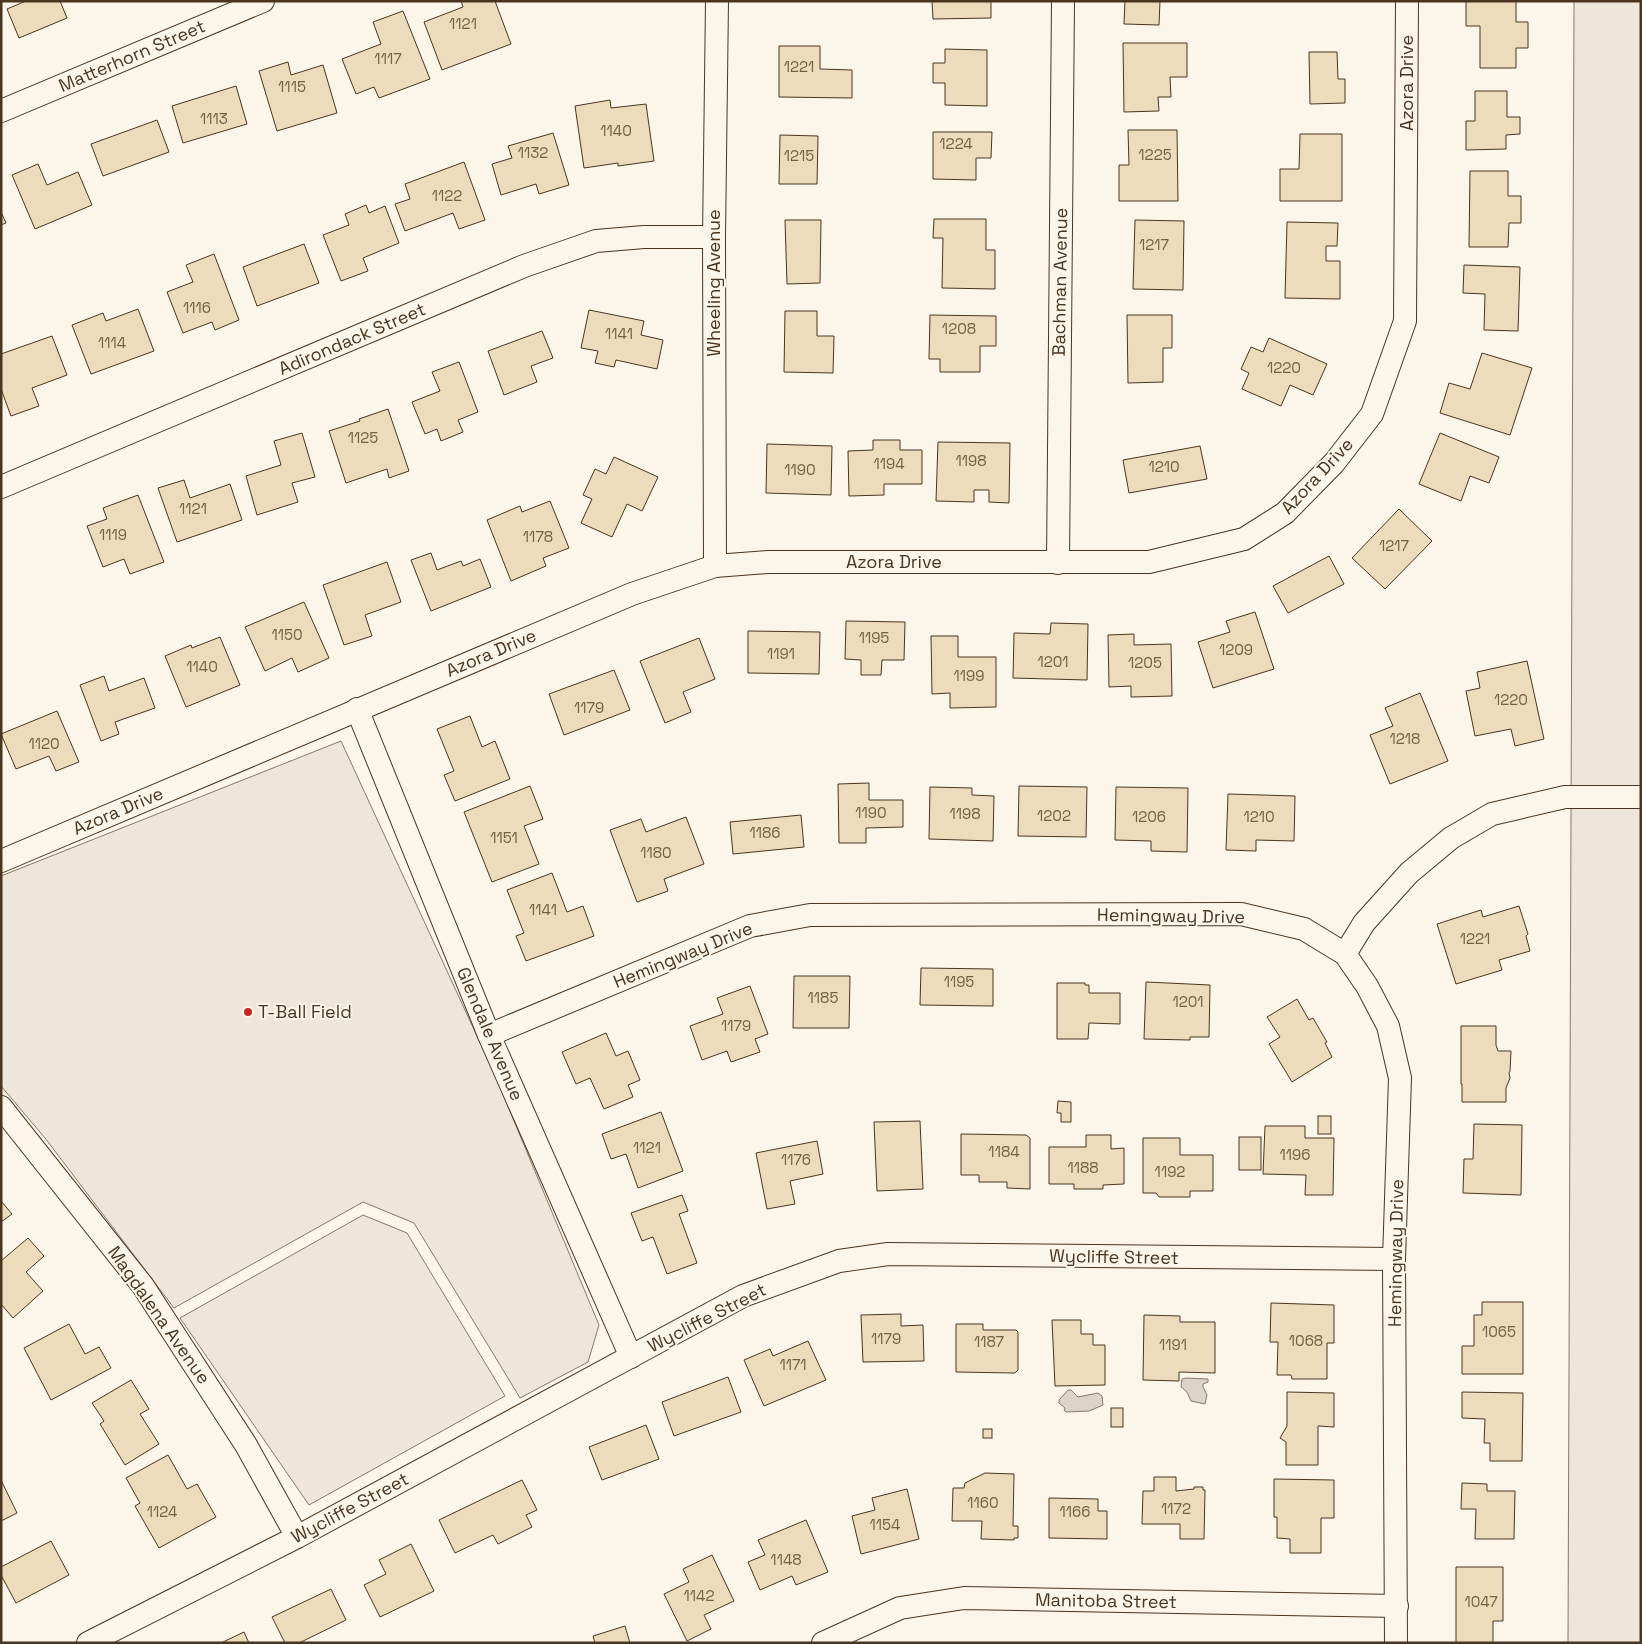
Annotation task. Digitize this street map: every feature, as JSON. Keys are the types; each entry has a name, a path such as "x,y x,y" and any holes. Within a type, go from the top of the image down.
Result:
{"street":[{"name":"Matterhorn Street","path":"1,111 263,1"},
{"name":"Wheeling Avenue","path":"715,566 714,237 717,1"},
{"name":"Bachman Avenue","path":"1058,563 1063,1"},
{"name":"Azora Drive","path":"1,861 632,594 715,566 768,562 1149,562 1244,539 1285,513 1334,463 1372,414 1405,321 1407,1"},
{"name":"Adirondack Street","path":"1,487 524,266 596,241 644,237 714,237"},
{"name":"Glendale Avenue","path":"357,709 489,1035 631,1357"},
{"path":"1345,954 1364,923 1409,873 1451,838 1492,814 1565,797 1641,797"},
{"name":"Hemingway Drive","path":"489,1035 750,926 810,915 1241,914 1304,929 1345,954 1367,986 1388,1026 1400,1078 1394,1259 1396,1643"},
{"name":"Magdalena Avenue","path":"1,1107 143,1286 246,1445 297,1537"},
{"name":"Wycliffe Street","path":"88,1643 297,1537 743,1296 839,1261 888,1254 1394,1259"},
{"name":"Manitoba Street","path":"823,1643 900,1608 964,1598 1397,1606"}],"shaded area":[{"path":"1574,1 1641,1 1641,1643 1568,1643"},
{"path":"341,741 494,1073 599,1325 588,1362 520,1398 414,1223 363,1202 174,1308 45,1138 1,1086 1,876"},
{"path":"363,1215 407,1233 505,1396 309,1505 180,1318"},
{"path":"1182,1379 1208,1379 1208,1382 1203,1384 1207,1395 1205,1404 1191,1401 1187,1392 1181,1387"},
{"path":"1068,1390 1071,1390 1078,1397 1098,1393 1102,1396 1103,1405 1089,1411 1066,1412 1065,1408 1059,1403 1059,1400"}],"building":[{"path":"26,1 60,1 67,18 19,38 7,9"},
{"path":"461,1 495,1 511,44 442,70 424,22 463,7"},
{"path":"932,1 991,1 991,18 933,19"},
{"path":"1125,1 1160,1 1159,25 1124,24"},
{"path":"1466,1 1516,1 1516,22 1528,22 1528,48 1516,48 1516,68 1480,68 1480,26 1466,26"},
{"path":"403,11 430,79 379,98 374,87 356,94 342,59 381,44 373,22"},
{"path":"1123,43 1187,43 1187,77 1170,77 1171,97 1158,97 1159,111 1124,112"},
{"path":"779,46 820,46 820,69 852,70 852,98 779,97"},
{"path":"945,49 987,50 987,106 945,105 945,83 933,83 933,63 945,63"},
{"path":"1309,52 1337,52 1338,79 1345,79 1345,103 1310,104"},
{"path":"288,62 291,75 323,65 337,113 277,131 259,71"},
{"path":"236,86 247,124 183,143 172,106"},
{"path":"1475,91 1507,91 1507,117 1520,117 1520,134 1506,135 1506,149 1466,150 1466,121 1475,121"},
{"path":"610,100 611,108 646,104 654,161 618,166 618,163 584,168 575,106"},
{"path":"157,120 169,152 103,176 91,144"},
{"path":"1128,130 1177,130 1178,201 1119,201 1119,165 1129,165"},
{"path":"933,132 992,132 991,158 976,158 976,180 933,179"},
{"path":"553,133 569,185 539,194 536,184 501,195 492,164 512,158 508,146"},
{"path":"1300,134 1342,134 1342,201 1280,201 1280,169 1299,169"},
{"path":"780,135 818,136 817,184 779,184"},
{"path":"464,162 485,220 459,229 453,213 405,231 395,204 410,199 405,184"},
{"path":"38,164 47,185 78,172 92,205 35,229 12,175"},
{"path":"1470,171 1508,171 1508,196 1521,196 1521,223 1509,223 1508,247 1469,247"},
{"path":"366,205 369,213 385,206 399,243 363,258 368,271 341,281 323,235 349,225 345,214"},
{"path":"1,212 6,223 1,225"},
{"path":"934,219 986,219 986,250 995,250 995,289 942,288 943,238 933,238"},
{"path":"785,220 821,220 820,283 787,284"},
{"path":"1135,220 1184,221 1183,290 1133,289"},
{"path":"1287,222 1338,223 1337,246 1326,246 1326,261 1340,261 1340,299 1285,298"},
{"path":"304,244 319,283 257,306 243,267"},
{"path":"214,254 239,320 215,330 212,322 183,333 167,292 193,282 186,265"},
{"path":"1464,265 1520,267 1518,331 1484,330 1485,294 1463,293"},
{"path":"138,309 154,351 91,374 72,325 103,313 106,321"},
{"path":"589,310 644,321 641,335 663,340 657,369 616,360 614,367 595,363 598,351 581,348"},
{"path":"785,311 817,311 817,336 834,336 833,373 784,372"},
{"path":"930,315 996,316 996,346 980,346 980,372 940,372 940,359 929,359"},
{"path":"1127,315 1172,315 1172,348 1163,348 1163,382 1128,383"},
{"path":"542,331 553,358 531,366 537,382 504,395 488,351"},
{"path":"52,336 67,375 32,388 39,406 11,416 1,389 1,354"},
{"path":"1269,338 1327,364 1313,395 1290,385 1281,406 1242,389 1249,373 1241,369 1251,347 1263,352"},
{"path":"1482,353 1532,368 1510,435 1440,413 1449,383 1470,389"},
{"path":"459,362 478,412 458,420 463,432 441,441 437,429 425,434 412,402 440,391 432,372"},
{"path":"388,409 409,471 389,478 387,469 346,483 329,431"},
{"path":"302,433 315,477 292,483 298,502 257,515 246,476 281,465 274,441"},
{"path":"1440,433 1499,457 1489,483 1470,476 1461,501 1419,484"},
{"path":"873,440 900,440 900,450 922,450 922,484 884,484 884,495 849,496 848,451 873,450"},
{"path":"938,442 1010,443 1009,503 989,502 989,490 974,490 974,502 936,501"},
{"path":"767,444 832,446 831,495 766,493"},
{"path":"1200,446 1207,479 1129,493 1123,460"},
{"path":"614,457 658,477 642,511 627,504 612,537 581,523 592,499 583,495 595,469 606,474"},
{"path":"184,480 190,498 230,484 242,520 177,542 158,488"},
{"path":"138,495 164,562 130,574 124,559 103,567 87,526 107,519 103,508"},
{"path":"550,501 569,548 543,558 546,566 511,581 487,520 520,506 522,512"},
{"path":"1399,509 1432,541 1385,589 1352,558"},
{"path":"431,553 437,570 461,561 463,566 480,559 491,587 431,611 411,560"},
{"path":"1329,556 1344,584 1288,613 1273,586"},
{"path":"387,562 401,602 365,615 372,636 344,645 323,585"},
{"path":"304,602 329,658 298,672 292,658 265,671 245,627"},
{"path":"1255,612 1274,669 1213,688 1198,642 1230,632 1226,621"},
{"path":"846,621 905,622 904,660 882,660 881,675 861,675 861,660 845,659"},
{"path":"1051,623 1088,624 1087,680 1013,678 1014,633 1050,634"},
{"path":"748,631 820,632 819,674 748,673"},
{"path":"1134,634 1134,645 1171,644 1172,696 1131,697 1131,686 1109,687 1108,635"},
{"path":"931,636 958,636 958,657 996,657 996,707 950,708 950,693 932,694"},
{"path":"220,637 240,685 186,707 165,656 191,645 192,648"},
{"path":"699,638 715,679 683,692 691,712 665,723 640,661"},
{"path":"1527,661 1544,739 1515,746 1511,729 1475,736 1466,691 1480,688 1477,672"},
{"path":"614,670 630,710 564,735 549,694"},
{"path":"104,676 109,691 144,678 155,708 115,722 119,734 101,741 80,685"},
{"path":"1420,693 1448,761 1390,784 1370,735 1393,726 1385,708"},
{"path":"57,711 79,762 56,771 49,756 16,769 1,734"},
{"path":"470,716 482,747 495,741 510,779 455,801 444,775 454,771 437,729"},
{"path":"869,783 869,800 903,800 903,827 866,828 866,843 839,843 838,784"},
{"path":"530,786 543,819 524,826 539,864 492,882 464,812"},
{"path":"1019,786 1087,787 1086,837 1018,836"},
{"path":"930,787 972,788 972,795 994,796 993,841 929,839"},
{"path":"1116,787 1188,788 1187,852 1151,851 1151,841 1115,840"},
{"path":"1228,794 1295,796 1294,841 1256,840 1256,851 1226,850"},
{"path":"801,815 804,847 733,854 730,822"},
{"path":"686,817 704,864 664,879 668,891 637,902 610,830 641,819 646,832"},
{"path":"552,873 567,912 583,906 594,936 526,961 516,936 524,933 507,890"},
{"path":"1519,906 1528,934 1526,936 1530,951 1499,960 1502,970 1456,984 1437,924 1481,910 1483,917"},
{"path":"921,968 993,969 993,1006 920,1005"},
{"path":"794,976 850,976 849,1028 793,1028"},
{"path":"1146,982 1210,985 1209,1037 1190,1037 1190,1040 1144,1039"},
{"path":"1057,983 1085,983 1085,985 1089,985 1089,993 1120,993 1120,1024 1089,1023 1088,1039 1057,1039"},
{"path":"750,986 768,1034 755,1039 760,1052 731,1062 727,1051 702,1060 690,1026 723,1014 717,998"},
{"path":"1297,999 1309,1020 1313,1018 1327,1042 1325,1043 1332,1057 1292,1082 1269,1044 1280,1037 1267,1017"},
{"path":"1461,1026 1496,1026 1496,1045 1498,1051 1511,1051 1510,1078 1506,1088 1506,1102 1462,1102"},
{"path":"606,1033 616,1056 628,1051 640,1080 628,1085 633,1097 604,1109 590,1078 576,1084 562,1052"},
{"path":"1058,1101 1071,1102 1071,1122 1061,1122 1061,1113 1057,1113"},
{"path":"661,1112 683,1171 638,1188 626,1154 611,1159 602,1134"},
{"path":"1318,1116 1331,1116 1331,1134 1318,1134"},
{"path":"920,1121 923,1189 877,1191 874,1122"},
{"path":"1474,1124 1522,1125 1521,1195 1463,1193 1464,1159 1473,1159"},
{"path":"1265,1126 1305,1126 1305,1138 1334,1138 1333,1195 1305,1195 1306,1175 1263,1174"},
{"path":"961,1134 1026,1135 1030,1138 1030,1189 1007,1188 1007,1182 979,1182 979,1175 961,1175"},
{"path":"1086,1135 1111,1135 1111,1149 1124,1148 1124,1184 1103,1185 1103,1189 1074,1189 1074,1184 1049,1184 1049,1147 1086,1147"},
{"path":"1239,1137 1261,1137 1261,1170 1239,1170"},
{"path":"1143,1138 1180,1138 1180,1155 1213,1155 1213,1191 1190,1191 1190,1197 1159,1197 1156,1193 1143,1193"},
{"path":"817,1141 823,1174 790,1181 795,1204 767,1209 756,1153"},
{"path":"682,1195 688,1211 679,1214 697,1263 667,1274 653,1237 642,1241 631,1213"},
{"path":"1,1201 12,1214 1,1222"},
{"path":"28,1238 44,1256 26,1272 43,1291 13,1318 1,1304 1,1261"},
{"path":"1482,1302 1523,1302 1523,1374 1462,1374 1462,1346 1474,1346 1474,1315 1482,1315"},
{"path":"1271,1303 1334,1305 1334,1343 1327,1343 1327,1379 1292,1379 1291,1375 1277,1375 1278,1342 1270,1342"},
{"path":"901,1314 901,1326 923,1325 924,1361 863,1362 861,1315"},
{"path":"1144,1315 1180,1316 1180,1322 1215,1322 1215,1373 1179,1372 1179,1381 1143,1380"},
{"path":"1052,1320 1081,1320 1081,1334 1093,1334 1093,1345 1105,1345 1105,1385 1055,1386"},
{"path":"69,1324 85,1354 99,1347 111,1368 51,1400 24,1348"},
{"path":"956,1324 983,1324 983,1330 1016,1330 1018,1332 1018,1370 1015,1373 956,1372"},
{"path":"808,1341 826,1380 764,1406 744,1360 770,1349 773,1356"},
{"path":"728,1377 741,1412 674,1436 662,1402"},
{"path":"131,1380 149,1409 140,1414 159,1444 125,1465 100,1424 104,1421 92,1403"},
{"path":"1287,1392 1334,1393 1334,1427 1318,1426 1318,1465 1286,1465 1286,1442 1280,1438 1287,1426"},
{"path":"1462,1392 1523,1393 1522,1461 1490,1461 1490,1443 1484,1443 1485,1419 1462,1418"},
{"path":"1111,1408 1123,1408 1123,1427 1111,1427"},
{"path":"646,1425 659,1459 602,1480 589,1447"},
{"path":"983,1429 992,1429 992,1438 983,1438"},
{"path":"168,1455 187,1489 197,1484 216,1517 159,1548 135,1506 140,1503 126,1478"},
{"path":"985,1473 1014,1474 1013,1526 1018,1526 1018,1538 1014,1538 1014,1540 981,1539 982,1521 952,1521 953,1488 964,1488 965,1483"},
{"path":"1154,1477 1176,1477 1176,1491 1203,1487 1203,1490 1205,1490 1204,1539 1180,1539 1180,1524 1142,1524 1143,1491 1154,1491"},
{"path":"1274,1479 1334,1480 1334,1518 1321,1518 1321,1553 1290,1553 1290,1539 1277,1538 1277,1517 1274,1517"},
{"path":"1,1480 17,1513 1,1521"},
{"path":"522,1480 537,1510 526,1515 532,1527 498,1544 493,1535 455,1553 439,1520"},
{"path":"1462,1483 1487,1484 1487,1491 1515,1491 1514,1539 1475,1539 1476,1509 1461,1509"},
{"path":"907,1489 919,1539 861,1554 852,1516 875,1510 872,1498"},
{"path":"1049,1498 1098,1499 1098,1511 1107,1511 1107,1539 1049,1538"},
{"path":"806,1520 828,1572 796,1585 792,1576 760,1590 748,1562 765,1555 758,1540"},
{"path":"51,1541 69,1575 16,1603 1,1575 1,1567"},
{"path":"411,1544 434,1591 380,1617 364,1585 386,1574 379,1560"},
{"path":"712,1555 734,1601 704,1615 711,1629 687,1641 664,1594 689,1582 683,1569"},
{"path":"1456,1567 1503,1567 1503,1621 1493,1621 1493,1643 1456,1643"},
{"path":"331,1589 346,1620 299,1643 285,1643 272,1617"},
{"path":"625,1626 630,1643 595,1643 593,1636"},
{"path":"244,1632 249,1643 221,1643"}],"place":[{"name":"T-Ball Field","path":"248,1012"}]}
